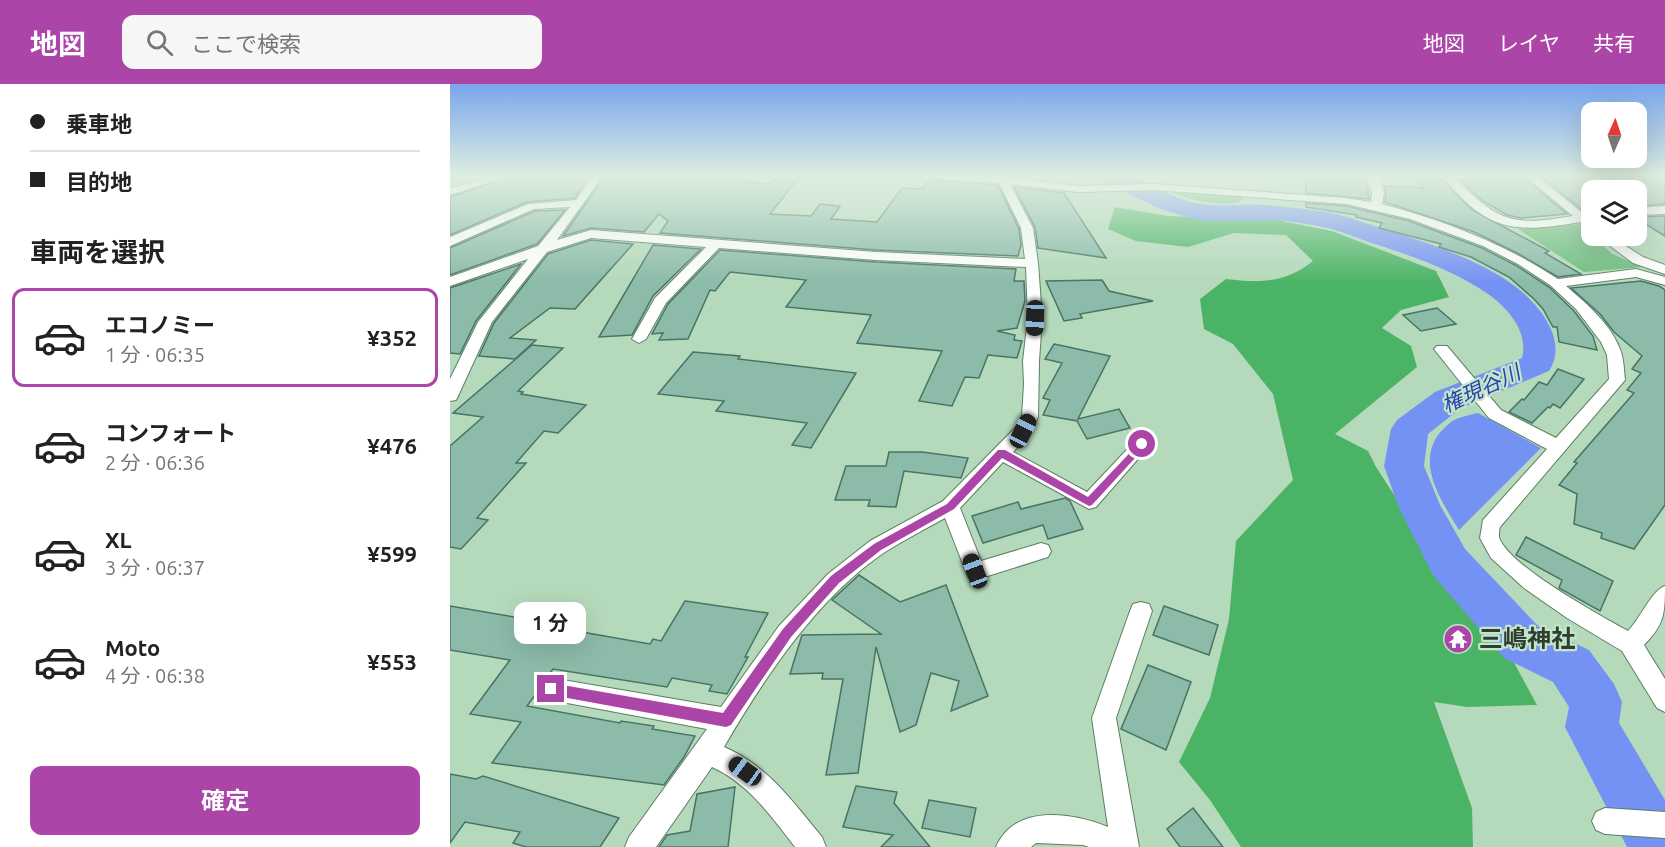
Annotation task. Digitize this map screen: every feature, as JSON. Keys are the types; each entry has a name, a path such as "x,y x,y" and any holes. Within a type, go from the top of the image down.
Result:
{"street":[{"path":"450,242 519,212"},
{"path":"450,396 485,322 571,212"},
{"path":"639,847 707,752 726,720 787,633 835,580 878,547 950,506 1023,431 1030,417 1035,318 1032,263 1027,228 1017,212"},
{"path":"1396,212 1471,237 1514,257 1556,283 1592,315 1612,348 1617,380 1490,525 1490,539 1506,561 1562,604 1630,644 1665,700"},
{"path":"1487,212 1503,222 1516,225 1581,221"},
{"path":"450,282 591,234 876,256 1032,263"},
{"path":"639,339 660,301 715,245"},
{"path":"1618,246 1638,260 1665,270"},
{"path":"1638,260 1665,256"},
{"path":"1556,283 1636,273 1665,281"},
{"path":"1442,349 1495,414 1558,447"},
{"path":"1001,453 1089,502 1142,444"},
{"path":"950,506 975,571 1041,551"},
{"path":"1630,644 1646,628 1665,595"},
{"path":"1124,847 1104,718 1141,611"},
{"path":"551,689 726,720"},
{"path":"707,752 731,761 759,781 812,847"},
{"path":"1605,821 1665,825"},
{"path":"1010,847 1031,829 1042,829 1083,831 1124,847"}],"green space":[{"path":"1114,212 1277,220 1332,231 1436,271 1449,297 1401,310 1382,328 1411,346 1417,367 1335,434 1368,451 1376,467 1451,582 1505,646 1537,705 1467,707 1434,702 1472,808 1473,847 1241,847 1210,800 1179,762 1210,698 1229,619 1236,541 1293,480 1273,394 1233,344 1204,329 1200,299 1226,279 1272,280 1293,274 1313,261 1286,235 1234,233 1188,247 1136,241 1108,229"},
{"path":"1581,224 1581,246 1604,246 1612,254 1643,267 1584,272 1518,229"}],"water":[{"path":"1478,413 1541,448 1459,530 1443,504 1432,476 1430,462 1432,448 1438,434 1451,422"}],"building":[{"path":"450,212 505,212 450,235"},
{"path":"534,212 564,212 537,244 450,275 450,248"},
{"path":"580,212 772,212 770,214 811,216 814,212 836,212 831,219 877,222 885,212 1011,212 1019,229 1021,245 1018,256 876,250 660,233 668,221 659,214 644,232 591,228 563,236"},
{"path":"1027,212 1076,212 1106,258 1038,248 1035,227"},
{"path":"1335,212 1370,212 1409,221 1482,248 1517,266 1549,287 1574,311 1593,336 1597,350 1559,342 1557,327 1553,327 1543,309 1509,277 1471,257 1439,247 1441,244 1379,228 1382,223 1356,217 1357,215"},
{"path":"1413,212 1475,212 1549,251 1545,253 1581,274 1558,277 1474,232"},
{"path":"1501,212 1564,212 1567,214 1521,218"},
{"path":"1665,216 1665,236 1647,225 1647,217"},
{"path":"591,240 633,244 575,309 550,308 510,338 536,340 515,359 479,356 494,323 548,254"},
{"path":"653,245 701,249 653,296 632,335 599,337"},
{"path":"720,250 876,262 1016,269 1014,281 1024,281 1025,301 1017,328 997,331 1015,335 1014,340 1022,341 1017,358 988,355 979,378 965,377 952,406 919,401 942,351 857,343 871,315 786,307 806,280 730,272 715,291 710,290 688,339 659,340 663,333 652,334 668,304"},
{"path":"521,264 476,321 460,354 450,353 450,288"},
{"path":"1102,280 1109,291 1153,301 1080,314 1082,318 1064,321 1046,281"},
{"path":"1641,281 1665,290 1665,505 1634,549 1601,538 1602,533 1574,524 1577,494 1559,485 1577,463 1574,462 1634,393 1627,390 1641,373 1632,369 1642,356 1614,332 1600,314 1571,288"},
{"path":"1437,308 1456,324 1421,331 1403,315"},
{"path":"1054,344 1110,356 1078,419 1119,409 1130,428 1087,439 1077,421 1043,415 1050,400 1043,398 1062,363 1045,359"},
{"path":"532,345 563,348 518,391 523,392 521,394 586,405 558,433 544,431 516,463 526,463 477,518 488,520 461,549 450,547 450,446 483,417 453,413"},
{"path":"693,352 740,356 738,359 856,373 811,448 792,445 807,423 716,411 724,401 658,394"},
{"path":"1558,369 1584,379 1560,408 1553,404 1532,423 1509,412 1522,399 1524,400 1539,382 1547,385"},
{"path":"889,452 922,452 968,458 961,478 904,471 896,507 868,506 870,500 835,500 846,466 886,466"},
{"path":"1065,498 1070,501 1083,529 1048,539 1043,525 983,543 972,516 1018,502 1021,509"},
{"path":"1526,537 1613,581 1600,611 1559,588 1562,580 1516,555"},
{"path":"859,575 900,602 946,585 988,696 951,711 959,681 931,673 916,725 900,732 876,647 858,773 826,775 843,679 822,679 823,673 790,674 802,635 881,634 832,600"},
{"path":"685,601 768,613 745,657 748,657 727,694 709,691 712,685 672,678 667,687 553,669 547,677 541,680 538,691 527,706 620,723 621,721 654,726 652,729 695,736 684,757 664,785 492,763 521,722 470,714 510,660 450,650 450,606 579,628 576,631 650,644 653,639 661,641"},
{"path":"1164,606 1218,625 1209,655 1153,635"},
{"path":"1148,665 1191,682 1166,750 1121,729"},
{"path":"450,774 476,779 483,776 619,818 600,847 526,847 513,843 520,832 465,822 450,843"},
{"path":"856,786 897,792 894,803 930,847 881,847 893,835 843,827"},
{"path":"735,787 728,847 659,847 667,835 690,831 697,794"},
{"path":"929,800 976,808 970,837 922,828"},
{"path":"1193,808 1223,847 1180,847 1167,829"}],"waterway":[{"name":"権現谷川","path":"1203,212 1235,214 1262,212 1328,220 1410,246 1476,275 1499,288 1517,304 1534,325 1541,347 1537,364 1448,400 1410,429 1404,466 1420,508 1449,562 1521,642 1571,666 1596,702 1592,727 1659,847"}],"place":[{"name":"三嶋神社","path":"1458,639"}],"route":[{"path":"551,689 726,720 787,633 835,580 878,547 950,506 1001,453 1089,502 1142,444"}]}
